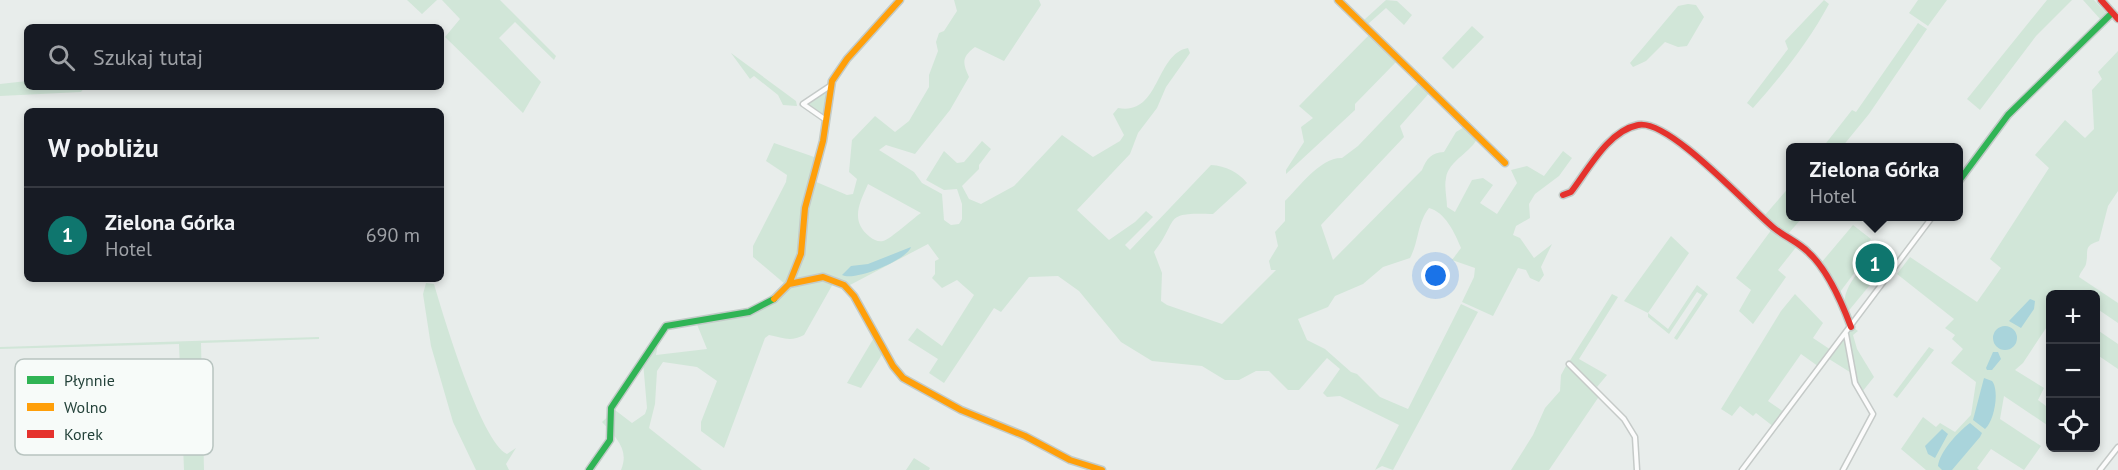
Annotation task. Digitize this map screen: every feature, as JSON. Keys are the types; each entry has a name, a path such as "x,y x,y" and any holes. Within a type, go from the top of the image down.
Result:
{"street":[{"path":"826,120 803,105 830,86 847,59 900,0"},
{"path":"1338,0 1505,163"},
{"path":"2101,0 2118,19"},
{"path":"1963,176 2013,110 2112,13"},
{"path":"589,470 610,440 609,416 612,408 666,326 742,314 775,298 789,284 801,254 805,208 823,141 830,86"},
{"path":"1563,195 1571,192 1610,141 1631,126 1650,126 1662,130 1718,174 1774,228 1809,252 1841,300 1851,327"},
{"path":"1742,470 1929,221"},
{"path":"789,284 823,277 844,285 854,296 893,366 903,378 961,410 1025,436 1070,460 1102,470"},
{"path":"1843,470 1873,414 1856,382 1846,334"},
{"path":"1569,364 1624,419 1635,437 1637,470"},
{"path":"2100,470 2118,447"}],"green space":[{"path":"407,0 437,0 422,14"},
{"path":"442,0 500,0 556,56 554,60 515,22 499,38 541,82 523,113 445,37 460,19"},
{"path":"954,0 1039,0 1041,5 1004,61 975,47 968,54 964,64 969,77 950,110 915,154 886,145 879,150 914,172 922,183 942,194 944,220 951,225 959,224 962,219 962,204 957,189 944,190 926,180 944,151 957,163 964,162 982,141 991,149 979,165 979,169 962,186 969,199 981,204 1014,186 1062,135 1093,157 1120,141 1124,135 1113,114 1118,108 1132,108 1142,103 1150,94 1169,61 1177,53 1188,48 1190,53 1166,87 1157,108 1138,133 1130,154 1077,210 1109,240 1135,222 1146,211 1153,217 1125,245 1130,250 1211,165 1227,168 1247,183 1213,214 1178,216 1170,225 1154,252 1162,273 1161,301 1167,305 1222,324 1276,270 1271,270 1269,261 1278,246 1275,232 1285,221 1285,201 1318,167 1334,159 1342,158 1358,146 1420,81 1431,91 1400,126 1404,137 1321,225 1333,260 1422,170 1430,157 1444,152 1456,132 1466,126 1478,137 1451,167 1445,181 1447,207 1455,212 1472,180 1483,178 1493,185 1480,203 1497,214 1517,183 1511,170 1527,166 1544,176 1563,151 1572,158 1559,176 1535,194 1529,204 1530,218 1516,226 1513,235 1520,238 1534,258 1552,244 1541,267 1544,275 1539,282 1530,278 1526,270 1518,268 1493,316 1462,302 1474,277 1475,268 1452,260 1461,248 1459,242 1445,218 1429,208 1422,220 1410,258 1383,267 1363,284 1335,296 1328,307 1298,319 1307,340 1325,349 1351,372 1357,374 1380,397 1408,409 1461,304 1478,312 1393,470 1382,466 1375,470 1399,425 1340,396 1327,397 1323,393 1340,369 1327,358 1299,390 1288,390 1269,371 1256,371 1239,380 1225,380 1202,366 1152,361 1121,342 1079,291 1058,276 1029,277 1001,312 994,308 944,383 929,373 938,359 908,340 917,328 942,346 974,295 957,280 942,288 932,278 935,274 935,261 939,259 928,244 850,285 832,276 794,280 802,256 814,181 847,195 853,194 857,179 849,172 852,140 875,116 895,132 909,121 929,87 929,75 938,51 936,42 939,33 944,31 957,11","holes":["868,184 921,213 891,237 881,241 870,237 860,225 858,218 859,205"]},
{"path":"1386,0 1397,1 1412,15 1404,25 1386,8 1368,24 1364,20"},
{"path":"1824,0 1829,4 1812,32 1753,108 1747,103 1788,49 1785,41"},
{"path":"1918,0 1947,0 1928,26 1909,13"},
{"path":"2047,0 2072,0 2036,36 1980,110 1967,99"},
{"path":"2083,0 2094,0 2107,14 2101,20"},
{"path":"1696,5 1704,17 1687,46 1678,47 1665,42 1646,61 1633,67 1630,63 1678,6"},
{"path":"1918,23 1927,29 1869,114 1845,143 1826,143 1852,110 1856,112"},
{"path":"1472,26 1484,37 1453,69 1442,58"},
{"path":"1371,33 1398,60 1355,104 1355,110 1286,174 1286,170 1304,142 1301,127 1313,118 1299,106"},
{"path":"2118,51 2118,191 2108,206 2099,241 2088,249 2086,264 2079,277 2098,290 2046,290 2046,328 2023,363 2015,370 2044,388 2038,400 2046,406 2046,424 2004,396 2000,419 2041,446 2024,470 1991,449 1977,468 1979,470 1926,470 1901,449 1923,417 1936,427 1940,423 1955,432 1971,415 1976,382 1951,363 1963,349 1952,339 1955,335 1945,328 1954,319 1897,274 1910,257 1977,302 2001,268 1990,259 2049,168 2035,155 2065,120 2085,138 2094,129 2092,90 2102,79 2098,72"},
{"path":"731,53 796,101 797,106 783,105 778,95 754,76 750,79"},
{"path":"24,81 24,90 83,90 81,92 0,96 0,84"},
{"path":"826,91 823,116 807,104"},
{"path":"774,143 817,158 803,206 802,242 785,284 753,257 753,246 786,182 787,175 766,161"},
{"path":"1786,191 1786,221 1799,221 1787,235 1765,215"},
{"path":"1853,225 1871,239 1853,264 1858,268 1840,292 1821,263"},
{"path":"1772,229 1797,246 1778,270 1786,277 1753,324 1739,311 1751,290 1736,278"},
{"path":"1671,236 1689,253 1648,313 1624,301"},
{"path":"1860,269 1874,280 1846,314 1845,296 1849,285"},
{"path":"823,279 834,282 804,335 791,339 769,335 765,338 724,448 701,431 701,422 717,381 697,367 663,362 657,371 655,404 649,428 702,470 621,470 624,456 620,444 602,422 615,410 632,423 645,414 647,408 643,362 659,338 656,355 707,349 696,322 748,314 773,303 788,288"},
{"path":"426,283 434,284 464,376 486,427 497,445 507,454 516,448 506,464 509,470 476,470 453,422 431,346 423,294"},
{"path":"1697,285 1708,294 1677,340 1674,338 1702,295 1697,292 1669,334 1648,317 1648,313 1668,329"},
{"path":"2100,291 2118,303 2118,323 2100,311"},
{"path":"1612,294 1618,297 1579,359 1607,375 1597,387 1569,362"},
{"path":"1795,294 1823,323 1813,338 1834,352 1845,338 1853,374 1829,359 1822,369 1801,354 1768,401 1784,412 1774,427 1756,413 1753,416 1740,406 1732,416 1721,409 1781,311"},
{"path":"1853,327 1858,331 1853,335 1857,349 1874,377 1862,392 1857,382 1847,334"},
{"path":"2100,332 2118,344 2118,369 2100,357"},
{"path":"875,336 883,353 861,388 847,383"},
{"path":"319,337 319,339 201,343 201,359 180,359 179,344 0,349 0,347"},
{"path":"1929,347 1934,350 1897,398 1893,395"},
{"path":"1567,364 1600,395 1549,470 1511,470 1533,435 1545,408 1560,391 1561,375"},
{"path":"183,455 204,455 204,470 184,470"},
{"path":"914,458 930,468 929,470 906,470"}],"water":[{"path":"911,247 901,257 880,268 858,275 842,275 851,266 868,264"},
{"path":"2030,299 2035,301 2034,309 2021,328 2009,321"},
{"path":"2005,326 2013,330 2017,338 2013,346 2005,350 1997,346 1993,338 1997,330"},
{"path":"1993,352 1998,352 2001,359 1992,370 1987,370 1986,368"},
{"path":"1984,378 1992,381 1996,392 1991,420 1985,429 1973,420"},
{"path":"1970,423 1982,433 1980,437 1952,470 1942,470 1938,466 1942,454"},
{"path":"1942,429 1948,434 1935,458 1928,454 1925,446"}],"traffic: fast":[{"path":"1963,176 2008,115 2112,13"},
{"path":"589,470 610,440 611,408 666,326 749,312 774,299"}],"traffic: slow":[{"path":"774,299 789,284 801,254 805,208 823,141 832,81 847,59 900,0"},
{"path":"1338,0 1505,163"},
{"path":"789,284 823,277 844,285 854,296 893,366 903,378 961,410 1025,436 1070,460 1102,470"}],"traffic: jam":[{"path":"2101,0 2118,19"},
{"path":"1563,195 1571,192 1600,152 1617,135 1638,125 1652,127 1669,135 1688,149 1774,228 1800,245 1815,259 1828,277 1851,327"}],"place":[{"name":"Zielona Górka","path":"1875,263"}]}
